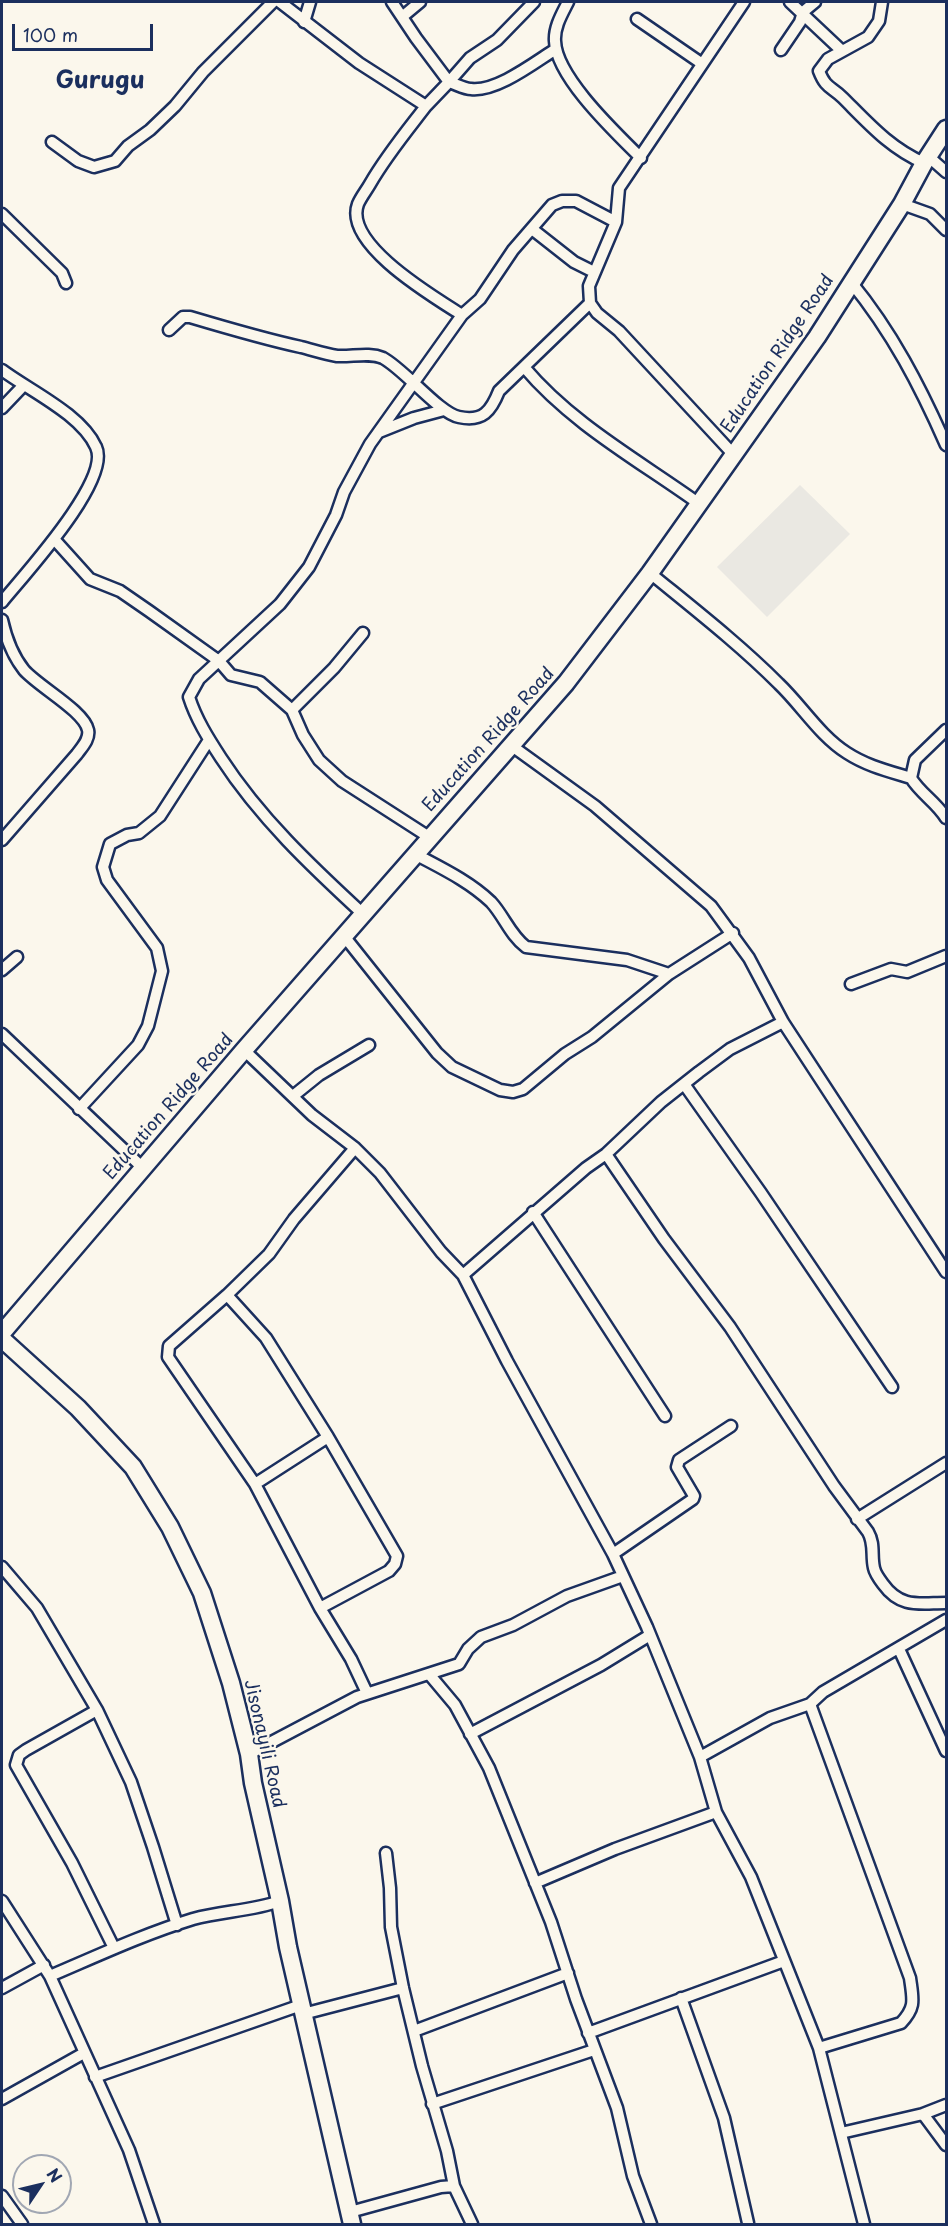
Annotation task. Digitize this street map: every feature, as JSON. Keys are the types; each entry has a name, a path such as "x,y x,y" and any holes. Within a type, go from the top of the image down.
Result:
{"main road":[{"name":"Education Ridge Road","path":"2,1333 142,1167 566,683 650,573 817,337 902,204 946,129"},
{"name":"Jisonayili Road","path":"2,1340 78,1408 133,1467 170,1527 202,1593 231,1683 249,1754 253,1784 302,2009 351,2218"}],"street":[{"path":"52,142 78,161 94,167 115,161 128,146 176,106 203,72 273,2"},
{"path":"280,2 359,63 426,106"},
{"path":"304,22 310,2"},
{"path":"392,2 449,82 471,89 488,87 507,79 556,49"},
{"path":"402,17 420,2"},
{"path":"462,315 412,282 370,245 357,223 357,206 383,162 426,106 470,58 497,40 534,2"},
{"path":"568,2 557,26 556,49 569,76 590,107 641,158"},
{"path":"733,454 619,332 597,313 590,303 589,286 616,222 619,188 744,2"},
{"path":"790,2 842,51"},
{"path":"781,50 800,22 803,12 815,2"},
{"path":"882,2 879,21 868,37 828,59 819,71 829,89 841,96 885,140 906,155 926,160 946,172"},
{"path":"637,19 701,63"},
{"path":"363,914 291,846 237,782 209,740 189,697 199,679 280,604 309,567 336,515 344,492 370,444 462,315 480,299 513,250 552,205 562,201 576,201 616,222"},
{"path":"902,204 930,214 946,230"},
{"path":"2,214 62,273 66,284"},
{"path":"532,229 574,262 594,272"},
{"path":"851,282 876,312 916,380 946,445"},
{"path":"169,330 183,318 190,317 260,338 337,356 371,355 382,358 415,383 444,410 457,417 476,418 493,407 499,391 590,303"},
{"path":"524,367 544,390 596,434 698,503"},
{"path":"2,370 23,386 65,411 97,447 99,458 88,490 54,539 2,602"},
{"path":"2,408 23,386"},
{"path":"380,432 414,418 444,410"},
{"path":"54,539 90,579 120,591 219,661 231,675 260,682 292,710 303,735 320,760 342,781 429,837"},
{"path":"650,573 731,639 844,752 866,765 911,778 917,788 930,797 946,818"},
{"path":"2,620 15,658 26,672 84,720 88,732 87,740 77,754 2,840"},
{"path":"292,710 334,668 363,633"},
{"path":"898,774 946,730"},
{"path":"79,1109 138,1045 148,1026 162,971 157,948 107,880 103,867 110,844 127,835 139,833 160,816 209,740"},
{"path":"512,746 603,813 711,906 733,933 783,1022 946,1272"},
{"path":"911,778 915,760"},
{"path":"415,854 470,884 492,903 519,941 526,947 627,960 669,974"},
{"path":"344,936 437,1053 452,1067 500,1090 513,1092 532,1083 565,1054 592,1037 669,974 733,933"},
{"path":"851,984 891,969 907,972 946,956"},
{"path":"2,970 17,957"},
{"path":"463,1275 586,1168 606,1155 661,1102 730,1049 783,1022"},
{"path":"2,1034 142,1167"},
{"path":"293,1096 320,1075 369,1045"},
{"path":"244,1050 312,1115 355,1148 380,1173 441,1252 463,1275 507,1361 613,1554 650,1635 700,1757 716,1812 751,1877 819,2048 864,2224"},
{"path":"684,1084 768,1202 892,1387"},
{"path":"355,1148 294,1219 269,1254 169,1346 168,1357 255,1484 320,1608 351,1659 367,1693"},
{"path":"606,1155 729,1327 872,1540 874,1570 891,1594 900,1601 916,1604 946,1603"},
{"path":"534,1212 665,1416"},
{"path":"227,1295 266,1338 328,1437 397,1556 396,1564 389,1571 320,1608"},
{"path":"613,1554 693,1499 694,1496 677,1467 679,1461 731,1426"},
{"path":"255,1484 328,1437"},
{"path":"857,1519 946,1463"},
{"path":"2,1567 38,1608 97,1710 131,1782 177,1925"},
{"path":"249,1754 357,1696 459,1664 468,1649 481,1637 513,1625 567,1596 623,1576"},
{"path":"700,1757 770,1718 810,1704 823,1692 946,1620"},
{"path":"470,1734 601,1665 650,1635"},
{"path":"899,1649 946,1750"},
{"path":"429,1674 455,1705 489,1768 551,1922 616,2108 633,2176 651,2224"},
{"path":"810,1704 910,1978 914,2002 910,2013 901,2024 819,2048"},
{"path":"97,1710 26,1750 19,1755 16,1765 72,1863 114,1948"},
{"path":"535,1883 716,1812"},
{"path":"386,1852 391,1927 403,1988 432,2104 447,2151 454,2186 472,2224"},
{"path":"2,1901 50,1976 129,2150 154,2224"},
{"path":"50,1976 114,1948 195,1919 264,1907 280,1901"},
{"path":"588,2033 784,1961"},
{"path":"2,1989 44,1965"},
{"path":"414,2031 568,1973"},
{"path":"95,2077 302,2009 403,1988"},
{"path":"681,1998 724,2118 748,2223"},
{"path":"432,2104 594,2050"},
{"path":"2,2099 84,2053"},
{"path":"841,2133 923,2114 946,2105"},
{"path":"923,2114 946,2145"},
{"path":"351,2218 441,2187 454,2186"},
{"path":"2,2196 22,2224"}],"shaded area":[{"path":"800,485 850,534 767,617 717,567"}],"district":[{"name":"Gurugu","path":"100,81"}]}
